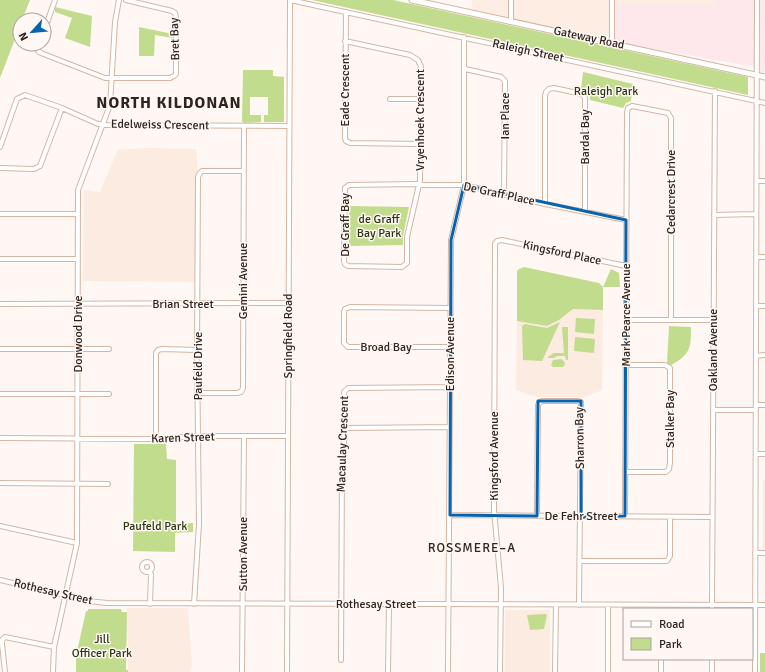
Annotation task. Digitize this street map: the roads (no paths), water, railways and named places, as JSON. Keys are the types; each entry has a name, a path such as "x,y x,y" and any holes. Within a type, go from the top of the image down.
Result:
{"main road":[{"name":"Gateway Road","path":"412,0 765,77"}],"street":[{"path":"51,12 55,0"},
{"name":"Donwood Drive","path":"53,672 54,647 77,543 78,214 80,184 110,104 115,22 119,0"},
{"name":"Bret Bay","path":"112,77 170,78 176,74 175,13 126,0"},
{"name":"Raleigh Street","path":"290,0 765,103"},
{"name":"Springfield Road","path":"287,672 290,0"},
{"path":"511,0 511,22"},
{"path":"612,0 612,43"},
{"path":"755,672 757,0"},
{"name":"Eade Crescent","path":"346,12 346,141 350,143 421,144"},
{"name":"Edison Avenue","path":"448,672 451,240 464,185 464,37"},
{"name":"Vryenhoek Crescent","path":"345,41 415,57 418,60 421,67 421,144 419,185"},
{"path":"40,52 105,78 112,77"},
{"name":"Ian Place","path":"464,69 501,76 505,81 504,195"},
{"name":"Bardal Bay","path":"545,204 545,96 549,89 554,88 582,94 585,98 585,212"},
{"name":"Oakland Avenue","path":"712,607 715,91"},
{"name":"Edelweiss Crescent","path":"0,147 17,99 25,95 62,108 98,124 289,126"},
{"path":"390,99 420,99"},
{"name":"Cedarcrest Drive","path":"627,113 628,108 635,106 668,113 671,118 671,319"},
{"path":"0,168 34,169 40,166 62,108"},
{"name":"Mark Pearce Avenue","path":"625,516 627,113"},
{"name":"Gemini Avenue","path":"198,393 237,393 241,392 243,388 244,126"},
{"name":"Paufeld Drive","path":"194,604 198,544 197,350 199,175 204,171 243,171"},
{"path":"757,181 765,181"},
{"name":"De Graff Bay","path":"346,186 345,264 348,266 402,267 407,263 407,237 419,185"},
{"name":"De Graff Place","path":"346,186 464,185 545,204 626,220"},
{"path":"0,214 78,214"},
{"path":"714,215 756,214"},
{"name":"Kingsford Place","path":"497,241 502,240 626,266"},
{"name":"Kingsford Avenue","path":"497,241 495,245 494,515 501,583 500,672"},
{"path":"757,257 765,257"},
{"path":"0,259 78,259"},
{"name":"Brian Street","path":"0,304 289,303"},
{"path":"756,306 765,306"},
{"name":"Broad Bay","path":"450,308 350,307 345,309 344,312 344,343 348,348 450,347"},
{"path":"626,320 713,320"},
{"path":"0,348 109,349"},
{"path":"156,439 156,353 158,350 162,349 197,350"},
{"path":"756,356 765,356"},
{"name":"Stalker Bay","path":"625,472 666,472 670,467 670,368 665,365 626,365"},
{"name":"Macaulay Crescent","path":"341,660 342,465 345,389 450,387"},
{"path":"0,394 109,394"},
{"name":"Sharron Bay","path":"537,516 539,402 581,402 579,605"},
{"path":"713,410 765,405"},
{"path":"344,428 450,427"},
{"name":"Karen Street","path":"0,438 156,439 198,436 288,436"},
{"name":"Sutton Avenue","path":"242,672 244,436"},
{"path":"756,454 765,454"},
{"path":"0,483 108,484"},
{"name":"De Fehr Street","path":"450,515 712,517"},
{"path":"580,561 667,561 670,556 670,517"},
{"path":"0,526 77,543"},
{"path":"755,553 765,553"},
{"path":"149,572 151,574 150,604"},
{"name":"Rothesay Street","path":"0,580 88,601 107,603 449,604 662,607 765,605"},
{"path":"388,672 389,604"},
{"path":"556,605 556,672"},
{"path":"608,606 608,672"},
{"path":"6,672 2,640 6,636 54,647"},
{"path":"661,660 661,672"},
{"path":"712,660 712,672"}],"district":[{"name":"NORTH KILDONAN","path":"169,103"},
{"name":"ROSSMERE–A","path":"472,548"}],"park label":[{"name":"Raleigh Park","path":"606,91"},
{"name":"de Graff Bay Park","path":"379,226"},
{"name":"Paufeld Park","path":"155,526"},
{"name":"Jill Officer Park","path":"102,646"}]}
